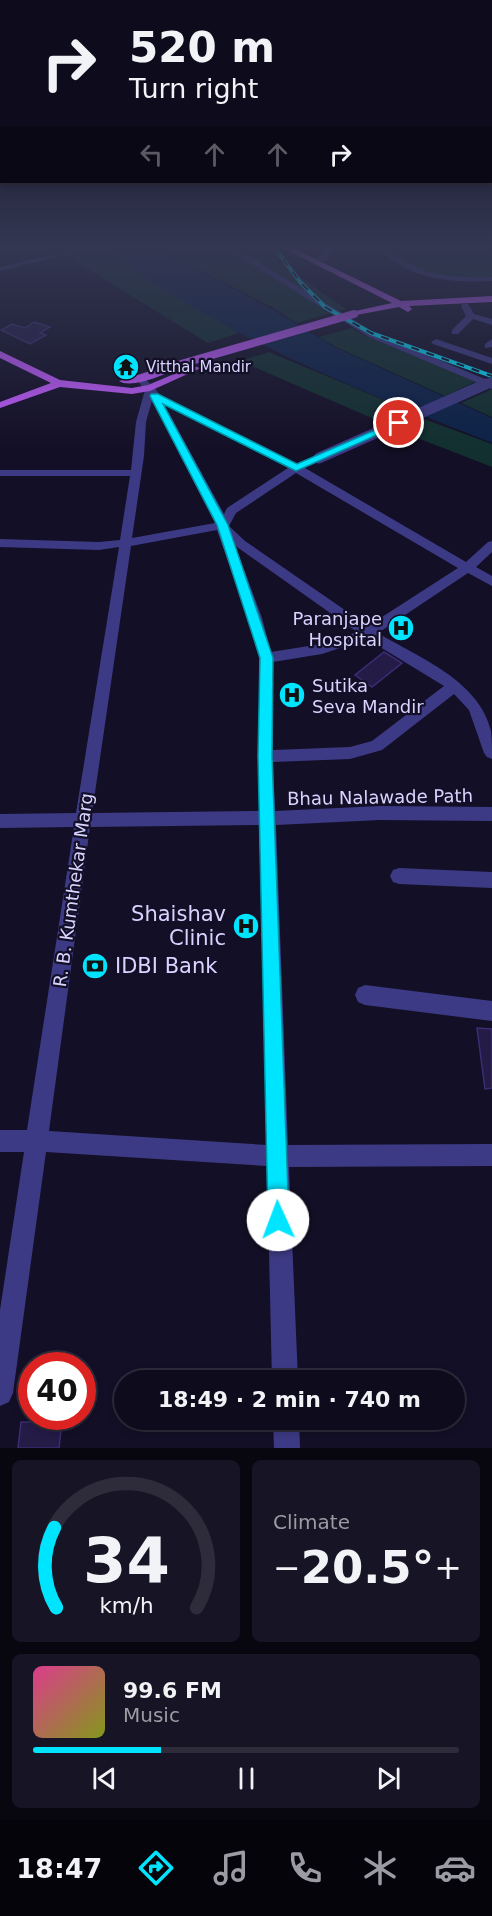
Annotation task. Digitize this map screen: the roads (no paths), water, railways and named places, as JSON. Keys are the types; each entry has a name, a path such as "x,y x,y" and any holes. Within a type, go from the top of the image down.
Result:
{"main road":[{"path":"0,352 64,379 132,391 148,388 196,368 365,314"},
{"path":"148,388 181,364 358,317 382,314"},
{"path":"0,405 23,395 35,394 64,379 122,381 148,388"}],"street":[{"path":"335,314 365,332 492,386"},
{"path":"455,332 471,316 492,322"},
{"path":"436,342 492,361"},
{"path":"0,543 99,546 125,544 223,525 231,511 296,468 492,381"},
{"path":"148,388 223,525 266,658 265,756 285,1370"},
{"path":"148,388 296,468 492,582"},
{"name":"R. B. Kumthekar Marg","path":"0,1393 82,820 148,388"},
{"path":"141,422 150,419 165,419"},
{"path":"0,474 136,473"},
{"path":"223,525 241,544 368,633 455,686 475,707 492,753"},
{"path":"266,658 322,649 368,633 467,568 492,544"},
{"path":"265,756 350,753 377,746 455,686"},
{"name":"Bhau Nalawade Path","path":"0,821 268,818 380,813 492,814"},
{"path":"399,876 492,880"},
{"path":"365,995 492,1011"},
{"path":"0,1141 36,1141 276,1156 492,1155"},
{"path":"286,1430 287,1448"}],"water":[{"path":"205,314 279,314 336,348 492,418 492,443 340,381"}],"railway":[{"path":"337,314 371,333 492,376"}],"place":[{"name":"Vitthal Mandir","path":"126,367"},
{"name":"Paranjape Hospital","path":"401,628"},
{"name":"Sutika Seva Mandir","path":"292,695"},
{"name":"Shaishav Clinic","path":"246,926"},
{"name":"IDBI Bank","path":"95,966"}]}
